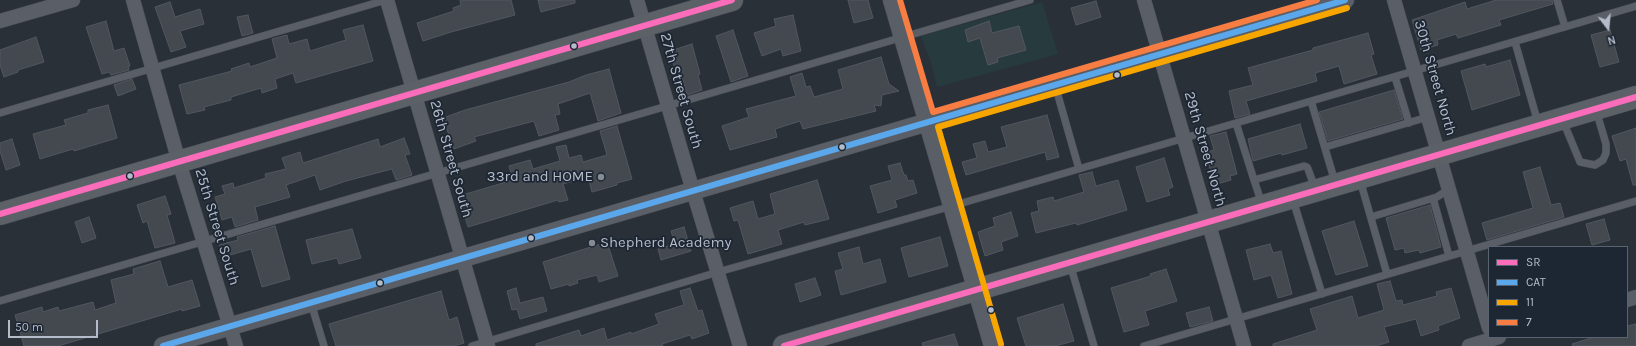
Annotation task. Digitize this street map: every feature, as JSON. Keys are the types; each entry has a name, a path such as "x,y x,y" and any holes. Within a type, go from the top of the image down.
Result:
{"main road":[{"path":"0,214 732,0"},
{"path":"784,346 1636,97"}],"street":[{"path":"0,21 73,0"},
{"name":"25th Street South","path":"133,0 179,162 236,346"},
{"name":"26th Street South","path":"387,0 487,344"},
{"name":"27th Street South","path":"637,0 740,346"},
{"path":"892,0 993,346"},
{"name":"29th Street North","path":"1144,0 1244,346"},
{"path":"163,346 1346,0"},
{"name":"30th Street North","path":"1394,0 1488,320"},
{"path":"1469,346 1490,338"}],"lane":[{"path":"0,113 387,0"},
{"path":"0,301 1030,0"},
{"path":"1557,0 1565,27"},
{"path":"472,346 487,344 718,272 1080,169 1636,6"},
{"path":"1515,42 1539,125"},
{"path":"1395,77 1409,123"},
{"path":"1055,85 1080,169"},
{"path":"1311,102 1325,148 1326,187"},
{"path":"1562,118 1580,162 1595,165 1603,160 1606,153 1606,144 1596,108"},
{"path":"1325,148 1428,117"},
{"path":"1236,123 1263,206"},
{"path":"1254,180 1304,166 1307,167 1308,170 1326,187"},
{"path":"1359,178 1387,274"},
{"path":"1371,217 1433,198 1449,189"},
{"path":"1292,197 1322,294"},
{"path":"1433,198 1449,256"},
{"path":"1144,346 1636,201"},
{"path":"1070,262 1094,346"},
{"path":"311,303 324,346"}],"green space":[{"path":"1042,2 1058,54 937,87 932,65 921,36"}],"building":[{"path":"460,0 511,0 515,15 423,41 417,23 454,11 453,8 461,5"},
{"path":"538,0 575,0 575,3 541,12"},
{"path":"848,0 868,0 873,18 854,23"},
{"path":"1496,0 1552,0 1553,4 1499,20 1501,25 1458,38 1456,34 1437,40 1438,45 1421,50 1412,20 1465,2 1467,9"},
{"path":"1096,1 1101,17 1076,25 1071,8"},
{"path":"170,2 175,17 200,9 204,24 180,31 186,47 171,52 155,7"},
{"path":"248,15 253,33 242,36 237,17"},
{"path":"793,15 801,51 783,56 781,49 762,56 754,33 776,26 774,19"},
{"path":"106,21 114,51 124,48 130,66 128,66 129,70 111,75 109,72 102,74 86,27"},
{"path":"989,21 992,33 1019,26 1026,50 997,58 998,62 988,65 980,38 968,42 965,30"},
{"path":"363,25 373,61 296,83 293,73 275,79 277,88 262,93 261,88 231,97 231,100 204,107 205,110 187,114 179,85 232,71 231,69 249,63 250,67 277,58 272,39 287,35 289,44 307,39 310,51 346,40 343,30"},
{"path":"733,30 748,76 731,82 716,36"},
{"path":"1610,30 1619,62 1600,67 1591,35"},
{"path":"1368,33 1374,54 1371,55 1377,74 1344,84 1339,66 1315,73 1317,81 1246,101 1250,114 1235,118 1229,91 1253,85 1248,68"},
{"path":"36,37 44,62 18,70 18,72 4,77 0,65 0,50"},
{"path":"692,44 700,74 698,75 702,90 687,95 680,69 675,70 670,51"},
{"path":"881,57 889,84 899,91 882,95 881,106 874,105 876,111 803,129 800,121 775,129 777,137 730,150 722,126 749,117 746,109 796,96 790,77 802,73 806,87 810,86 814,97 843,89 838,70"},
{"path":"1510,60 1520,95 1472,110 1461,71 1485,64 1486,67"},
{"path":"609,69 621,113 598,121 590,93 558,104 560,114 555,115 559,130 539,136 534,121 474,137 476,141 454,149 443,118 465,110 569,82 586,75"},
{"path":"132,79 136,89 118,96 114,85"},
{"path":"1394,90 1403,119 1328,141 1319,112"},
{"path":"108,105 117,138 74,151 73,149 40,159 33,134 66,125 64,120 88,113 88,110"},
{"path":"1047,115 1059,157 1047,160 1045,152 966,175 962,162 977,158 973,144 985,141 988,152 1007,147 1001,127"},
{"path":"1300,124 1307,148 1282,155 1281,153 1253,161 1248,139"},
{"path":"617,126 632,179 592,192 588,177 563,184 568,200 559,202 558,200 468,227 459,196 513,180 509,166 530,160 533,169 560,161 556,147 566,145 569,158 581,155 583,162 607,155 600,131"},
{"path":"1636,128 1636,185 1633,185 1626,159 1620,161 1612,136"},
{"path":"1226,132 1237,174 1230,176 1231,180 1214,185 1206,152 1214,150 1210,136"},
{"path":"404,138 410,154 405,155 412,175 396,180 392,169 346,181 320,190 315,175 286,185 290,197 255,207 258,220 235,227 232,217 222,220 215,197 225,194 222,186 233,183 234,188 266,178 265,174 286,169 282,158 300,152 303,163 378,139 380,147"},
{"path":"12,139 20,165 6,170 0,151 0,143"},
{"path":"1164,158 1173,187 1168,189 1170,195 1147,202 1136,167"},
{"path":"900,163 904,175 906,175 908,181 913,180 917,193 895,200 897,207 878,213 870,186 892,180 888,166"},
{"path":"1540,167 1551,205 1560,203 1564,217 1487,240 1482,223 1533,208 1523,172"},
{"path":"1092,172 1096,186 1118,180 1127,210 1077,225 1076,223 1036,233 1031,213 1039,211 1037,201 1053,197 1054,201 1084,192 1079,175"},
{"path":"817,180 829,219 805,225 804,222 778,230 782,244 748,254 738,220 734,221 730,208 753,201 758,219 775,214 770,194"},
{"path":"165,196 171,214 167,215 175,243 155,248 147,221 143,223 137,205"},
{"path":"1430,205 1441,247 1420,253 1419,250 1405,253 1404,248 1395,250 1386,218"},
{"path":"1011,212 1018,236 1001,242 1003,250 985,256 978,232 995,226 993,218"},
{"path":"89,217 96,238 82,243 75,222"},
{"path":"1604,219 1610,240 1592,245 1586,224"},
{"path":"1354,221 1368,266 1336,275 1322,231"},
{"path":"275,226 290,279 262,287 251,249 223,257 219,245 238,240 237,237"},
{"path":"684,227 691,251 661,260 658,249 675,244 671,231"},
{"path":"352,229 361,258 339,264 337,258 312,264 306,240"},
{"path":"940,237 948,266 909,277 901,248"},
{"path":"607,242 618,276 599,282 597,275 577,280 578,283 569,286 569,284 551,289 543,262"},
{"path":"1270,244 1273,253 1281,251 1292,294 1278,298 1271,275 1254,280 1246,250"},
{"path":"859,247 863,264 880,259 886,282 841,295 835,271 843,269 838,253"},
{"path":"160,261 168,287 192,280 200,306 182,311 182,309 58,346 24,346 15,315 42,307 43,312 58,307 59,311 93,302 95,310 116,303 111,280 134,274 133,269"},
{"path":"1166,269 1177,301 1145,311 1149,325 1124,332 1111,288 1151,276 1150,274"},
{"path":"815,278 821,295 800,302 795,284"},
{"path":"1390,281 1396,301 1402,300 1403,305 1437,296 1436,292 1451,288 1460,318 1438,326 1439,330 1421,336 1416,319 1384,327 1389,342 1376,346 1273,346 1273,344 1317,330 1310,309 1352,296 1358,318 1384,310 1377,284"},
{"path":"516,288 520,303 543,297 547,311 520,319 517,309 512,310 507,291"},
{"path":"690,288 698,311 702,310 709,333 692,339 690,335 662,344 663,346 536,346 536,344 579,330 581,336 604,328 607,340 631,332 631,334 659,324 655,314 684,305 680,291"},
{"path":"441,291 449,320 457,317 464,343 454,346 336,346 329,324"},
{"path":"1063,304 1074,341 1055,346 1026,346 1017,318"},
{"path":"1209,307 1213,321 1190,327 1186,313"},
{"path":"1636,324 1636,346 1573,346 1572,344 1591,338 1628,338 1628,326"},
{"path":"954,334 958,346 923,346 922,343"}],"transit line":[{"name":"SR","path":"0,214 732,0"},
{"name":"7","path":"900,0 933,112 1317,0"},
{"name":"CAT","path":"163,346 1345,0"},
{"name":"11","path":"1001,344 938,127 1347,8"},
{"name":"SR","path":"784,346 1636,97"}],"place":[{"name":"33rd and HOME","path":"601,177"},
{"name":"Shepherd Academy","path":"592,243"}]}
